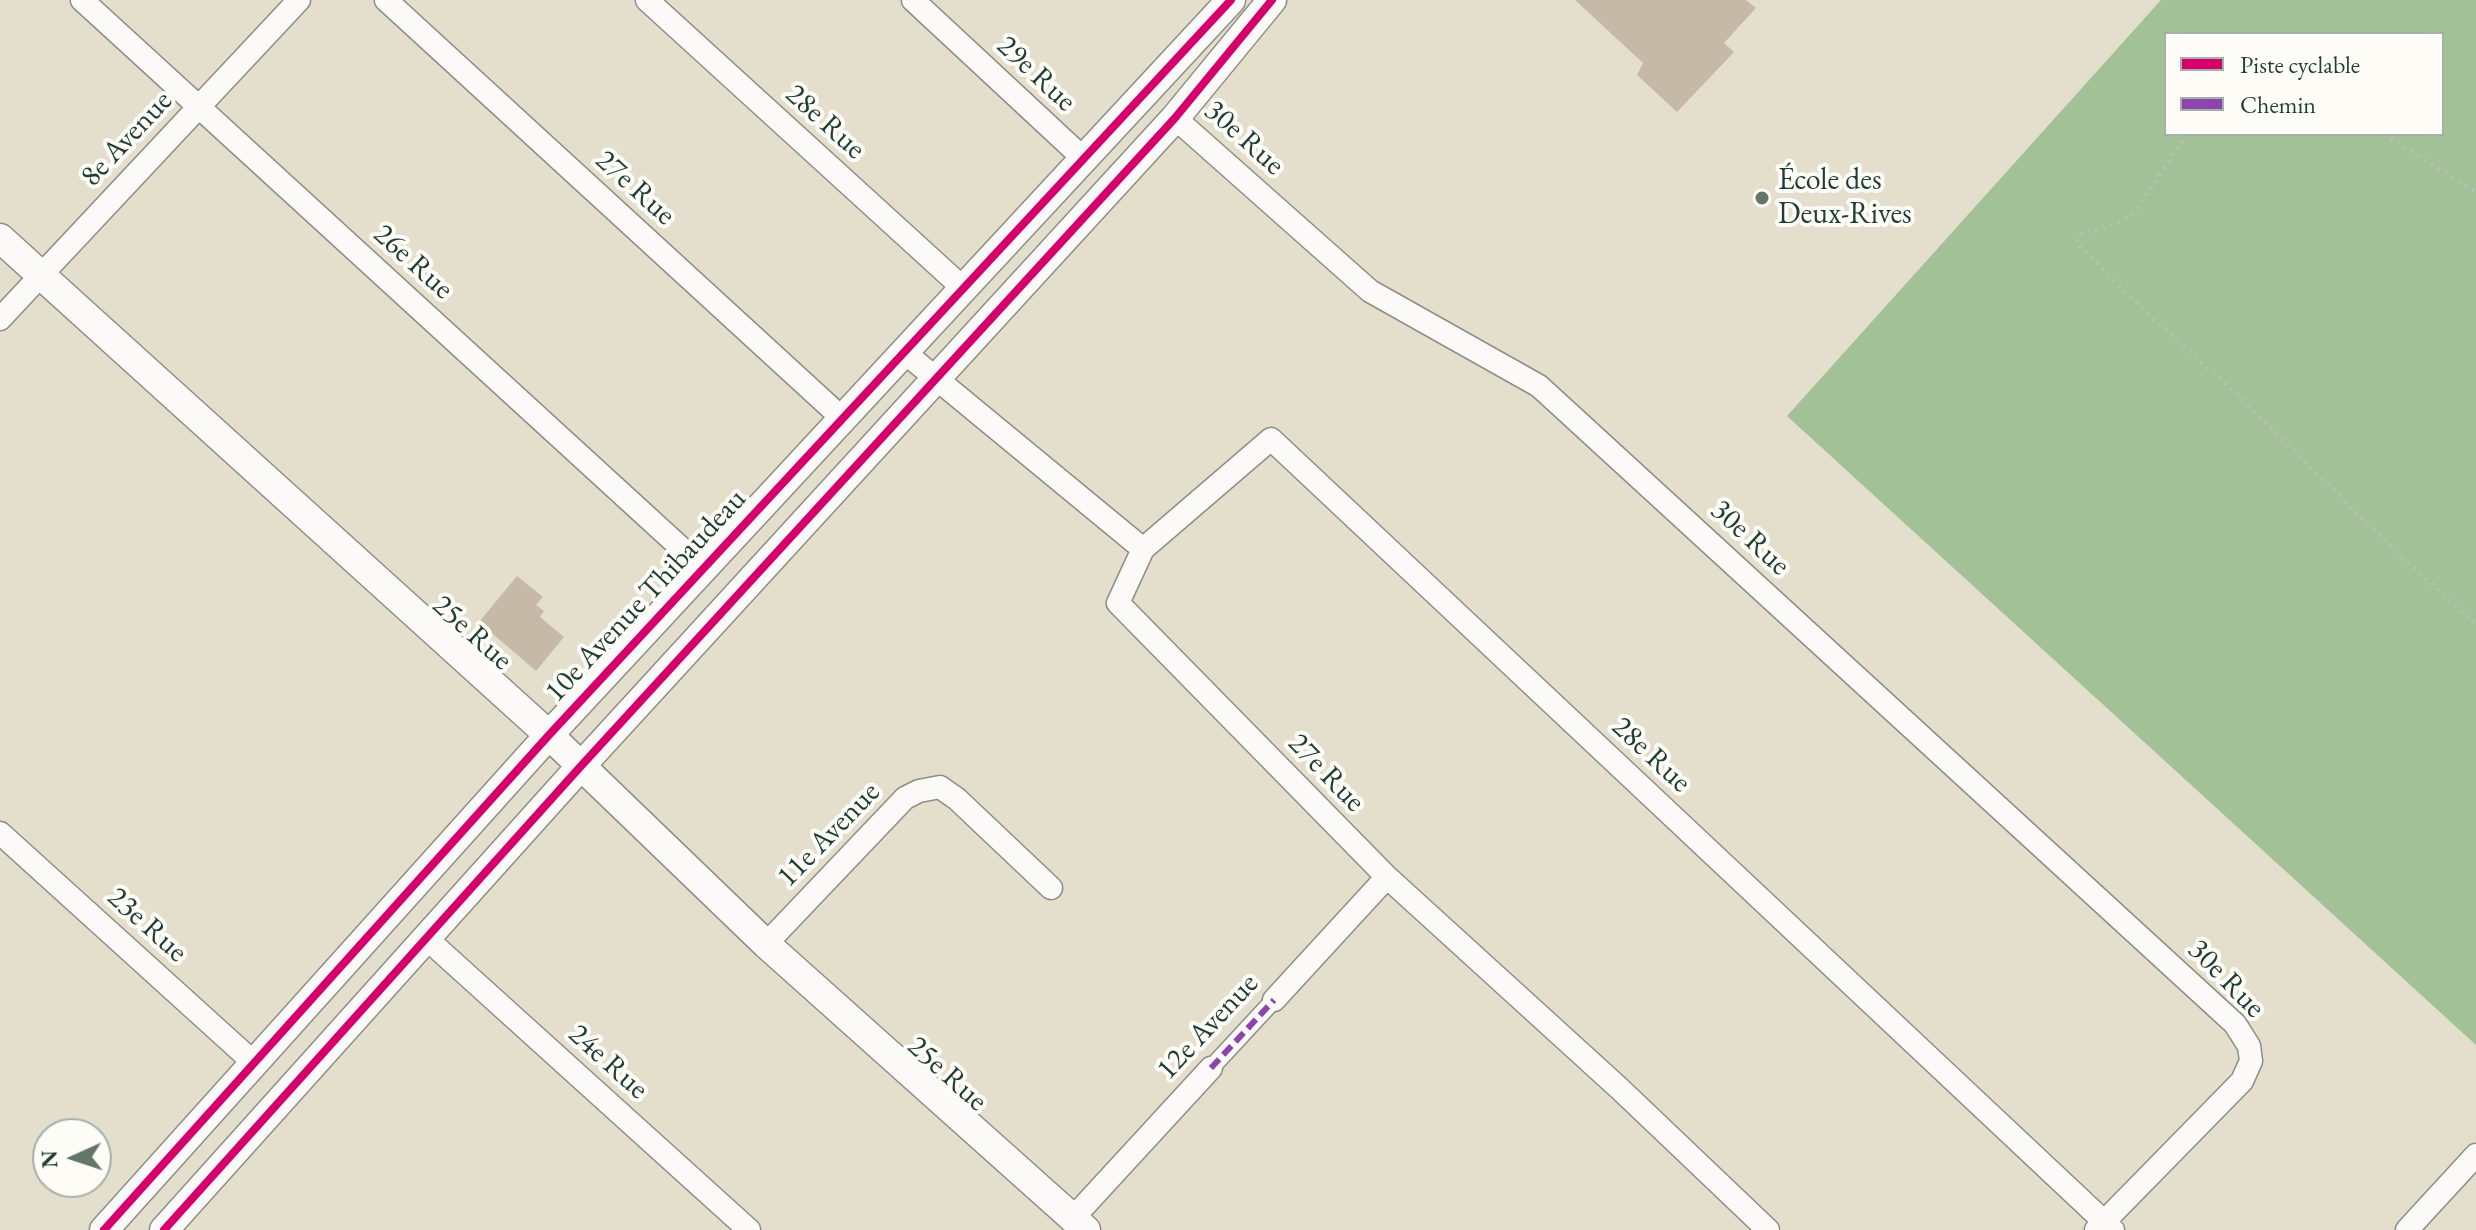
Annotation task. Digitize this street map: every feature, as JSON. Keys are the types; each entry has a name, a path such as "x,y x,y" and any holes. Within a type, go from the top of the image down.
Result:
{"street":[{"name":"26e Rue","path":"82,0 704,569"},
{"name":"8e Avenue","path":"0,319 299,0"},
{"name":"27e Rue","path":"386,0 843,419"},
{"name":"28e Rue","path":"647,0 963,288"},
{"name":"29e Rue","path":"913,0 1084,159"},
{"name":"10e Avenue Thibaudeau","path":"104,1230 549,735 1231,0"},
{"path":"164,1230 581,766 1175,118 1272,0"},
{"name":"30e Rue","path":"1175,118 1370,291 1539,386 2235,1024 2249,1046 2251,1061 2242,1081 2104,1227"},
{"name":"25e Rue","path":"0,238 549,735 766,944 1079,1224"},
{"path":"904,352 1143,549"},
{"name":"28e Rue","path":"1143,549 1271,439 2104,1227"},
{"name":"27e Rue","path":"1143,549 1118,603 1387,877 1620,1089 1768,1230"},
{"name":"11e Avenue","path":"766,944 905,798 929,789 940,787 957,799 1051,888"},
{"name":"23e Rue","path":"0,833 253,1062"},
{"name":"12e Avenue","path":"1079,1224 1211,1068 1387,877"},
{"name":"24e Rue","path":"426,938 749,1230"},
{"path":"2407,1230 2476,1155"}],"path":[{"path":"2186,136 2132,216 2099,230 2083,232 2076,242 2143,310 2239,396 2388,544 2476,624"},
{"path":"2387,136 2476,192"}],"green space":[{"path":"2161,0 2476,0 2476,1045 1787,416"}],"building":[{"path":"1575,0 1746,0 1756,8 1724,43 1734,52 1677,112 1637,75 1643,63"},
{"path":"517,576 543,597 536,605 544,611 540,617 564,637 536,671 479,622"}],"marked path":[{"path":"1211,1068 1274,1000"}],"cycle path":[{"path":"104,1230 549,735 1231,0"},
{"path":"164,1230 581,766 1175,118 1272,0"}],"place":[{"name":"École des Deux-Rives","path":"1762,198"}]}
